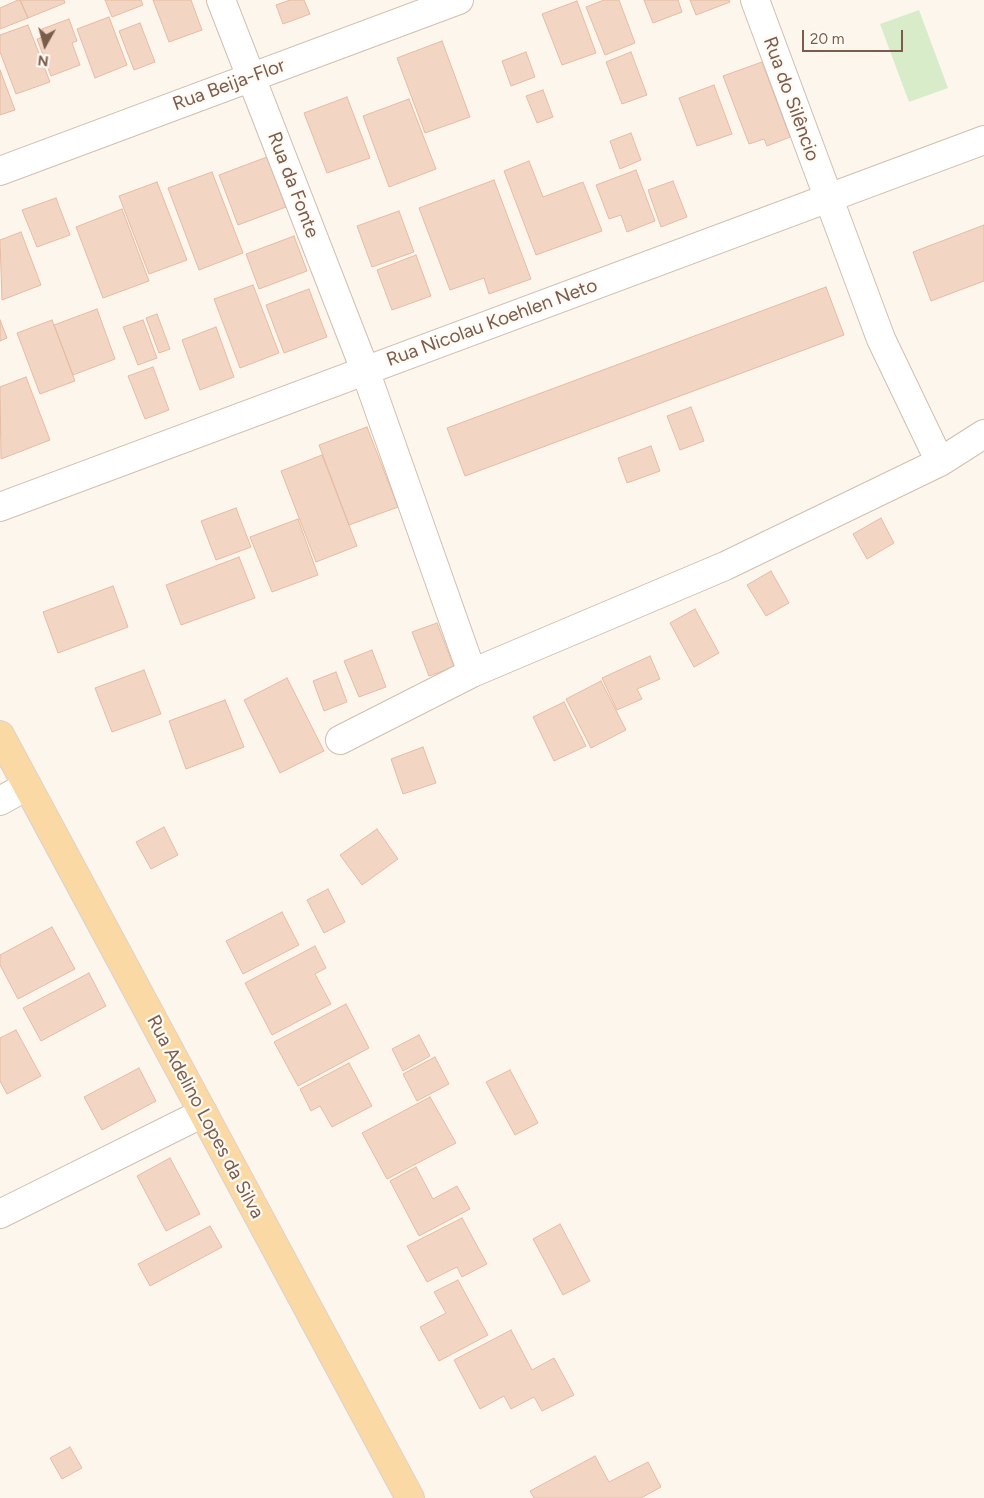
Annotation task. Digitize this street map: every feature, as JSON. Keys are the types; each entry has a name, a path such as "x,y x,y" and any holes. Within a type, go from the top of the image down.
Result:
{"main road":[{"name":"Rua Adelino Lopes da Silva","path":"0,735 203,1113 405,1496"}],"street":[{"name":"Rua da Fonte","path":"221,0 365,370 472,673"},
{"name":"Rua Beija-Flor","path":"0,171 459,0"},
{"name":"Rua do Silêncio","path":"755,0 881,339 940,462"},
{"name":"Rua Nicolau Koehlen Neto","path":"0,507 984,140"},
{"path":"340,740 472,673 726,566 940,462 984,434"},
{"path":"0,801 27,786"},
{"path":"0,1214 203,1113"}],"green space":[{"path":"919,10 948,88 909,102 880,24"}],"building":[{"path":"20,0 28,18 0,29 0,8"},
{"path":"20,0 64,0 65,3 28,18"},
{"path":"105,0 141,0 143,5 112,17"},
{"path":"153,0 191,0 202,30 169,42"},
{"path":"290,0 304,0 310,14 283,24 276,5"},
{"path":"604,0 619,0 635,43 605,55 586,7"},
{"path":"644,0 678,0 682,12 653,23"},
{"path":"690,0 729,0 730,2 696,15"},
{"path":"577,1 596,53 562,65 542,14"},
{"path":"109,17 127,65 95,78 77,29"},
{"path":"69,19 77,41 72,43 80,65 51,76 37,39 45,36 42,29"},
{"path":"140,23 155,62 134,70 119,31"},
{"path":"28,25 50,82 16,94 0,52 0,35"},
{"path":"442,41 470,117 425,133 397,58"},
{"path":"526,52 535,77 511,86 502,61"},
{"path":"631,52 647,95 622,104 606,62"},
{"path":"762,62 790,137 767,146 764,139 749,144 723,76"},
{"path":"0,70 15,110 0,115"},
{"path":"714,85 732,134 697,146 679,98"},
{"path":"543,90 553,117 537,123 526,96"},
{"path":"347,97 370,158 327,173 304,113"},
{"path":"409,99 436,169 389,187 363,116"},
{"path":"631,133 641,160 620,169 610,141"},
{"path":"267,157 286,207 238,225 219,175"},
{"path":"529,161 543,197 583,182 602,231 536,255 504,171"},
{"path":"636,170 655,221 627,232 621,215 609,219 596,185"},
{"path":"212,172 243,253 199,270 168,188"},
{"path":"494,180 531,279 489,294 484,278 450,290 419,208"},
{"path":"673,181 687,217 661,227 648,190"},
{"path":"157,182 187,260 149,274 119,196"},
{"path":"56,198 70,235 37,247 22,210"},
{"path":"122,209 149,281 103,298 76,227"},
{"path":"399,211 414,252 372,267 357,226"},
{"path":"984,225 984,281 931,301 913,252"},
{"path":"21,232 41,285 2,300 0,240"},
{"path":"294,236 307,271 259,289 246,254"},
{"path":"416,255 431,296 392,310 377,270"},
{"path":"253,285 279,353 240,368 214,299"},
{"path":"826,287 844,335 465,476 447,428"},
{"path":"309,289 327,337 284,353 266,305"},
{"path":"97,309 115,359 73,375 54,325"},
{"path":"157,314 170,349 159,353 146,318"},
{"path":"0,320 7,338 0,341"},
{"path":"52,320 75,381 40,394 17,333"},
{"path":"143,320 157,358 138,365 123,327"},
{"path":"216,327 234,377 200,390 182,340"},
{"path":"153,367 169,410 145,419 128,376"},
{"path":"26,377 50,440 1,459 0,387"},
{"path":"691,407 704,441 680,450 667,416"},
{"path":"367,427 398,507 349,525 319,445"},
{"path":"651,446 660,471 627,483 618,458"},
{"path":"322,455 357,546 316,562 281,471"},
{"path":"236,508 251,547 216,560 201,521"},
{"path":"881,518 894,543 867,559 853,534"},
{"path":"298,519 318,575 272,592 250,537"},
{"path":"239,557 255,598 181,625 166,585"},
{"path":"771,571 789,603 766,616 747,585"},
{"path":"113,586 128,627 58,653 43,612"},
{"path":"695,609 719,653 694,667 670,623"},
{"path":"437,623 454,667 429,676 412,632"},
{"path":"372,650 386,687 359,697 344,661"},
{"path":"650,656 660,679 637,689 642,699 617,710 602,678"},
{"path":"144,670 161,714 112,732 95,688"},
{"path":"336,672 347,702 324,711 313,681"},
{"path":"287,678 324,751 280,773 244,700"},
{"path":"601,681 626,730 591,748 566,699"},
{"path":"225,700 244,747 186,769 169,721"},
{"path":"564,702 586,746 554,761 533,717"},
{"path":"423,747 436,783 403,794 391,759"},
{"path":"164,827 178,855 151,869 136,842"},
{"path":"377,829 398,859 362,885 340,855"},
{"path":"328,889 345,922 324,933 307,900"},
{"path":"282,912 299,945 243,974 226,941"},
{"path":"52,927 75,969 18,999 0,965 0,955"},
{"path":"315,946 326,968 315,974 331,1004 272,1035 245,983"},
{"path":"89,973 106,1006 41,1041 23,1008"},
{"path":"346,1004 369,1048 298,1086 274,1042"},
{"path":"16,1030 41,1076 7,1094 0,1081 0,1038"},
{"path":"419,1035 430,1056 403,1071 392,1049"},
{"path":"435,1057 449,1084 417,1101 403,1074"},
{"path":"349,1063 372,1106 332,1127 320,1106 311,1111 300,1089"},
{"path":"139,1068 156,1101 102,1130 84,1097"},
{"path":"510,1070 538,1123 515,1135 486,1082"},
{"path":"430,1097 456,1143 387,1179 362,1133"},
{"path":"170,1158 200,1214 166,1231 137,1176"},
{"path":"416,1167 433,1199 457,1186 470,1209 419,1236 390,1181"},
{"path":"462,1218 487,1264 462,1277 457,1267 427,1282 407,1246"},
{"path":"560,1224 590,1281 563,1295 533,1239"},
{"path":"210,1226 222,1247 150,1286 138,1264"},
{"path":"458,1280 488,1335 439,1361 420,1327 446,1313 434,1292"},
{"path":"511,1330 532,1370 554,1358 574,1395 542,1411 534,1397 511,1409 504,1396 480,1409 454,1360"},
{"path":"70,1447 82,1468 62,1479 50,1458"},
{"path":"595,1456 609,1482 648,1462 661,1487 641,1498 534,1498 530,1491"}]}
